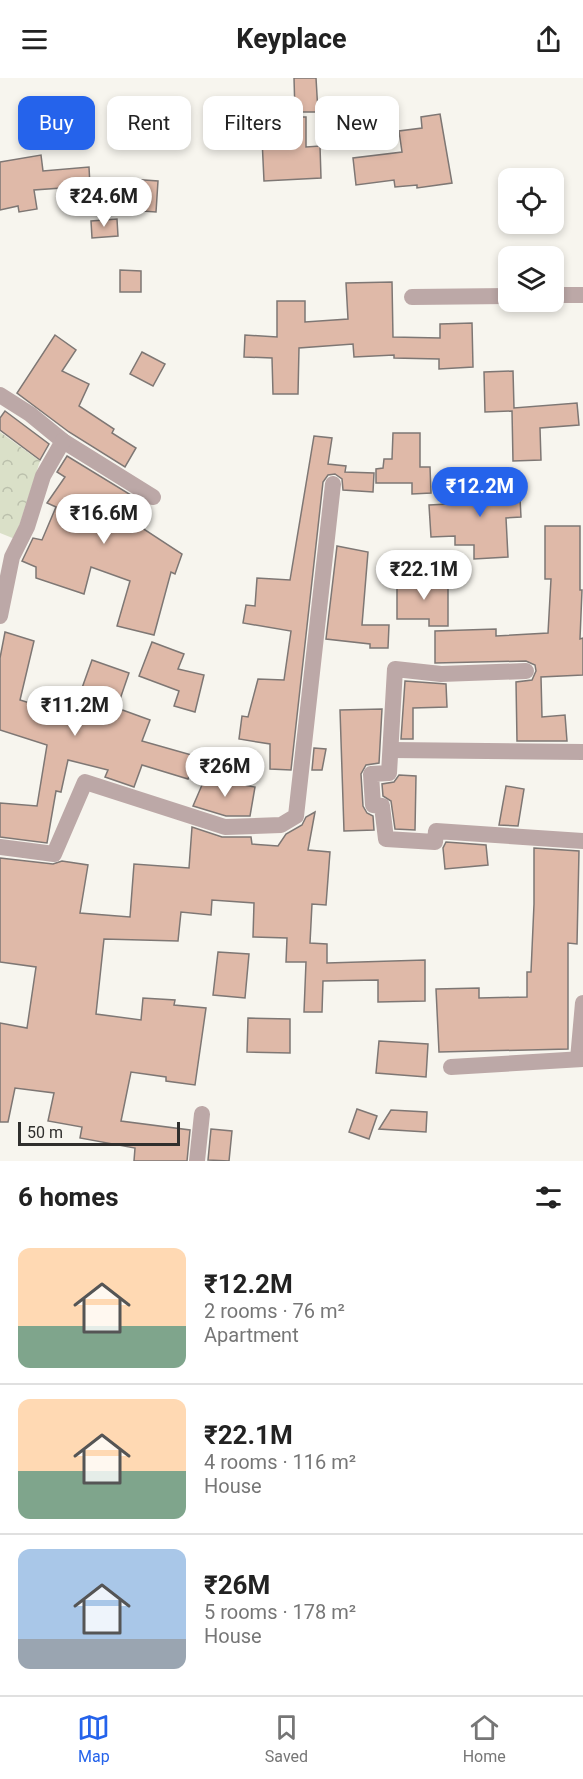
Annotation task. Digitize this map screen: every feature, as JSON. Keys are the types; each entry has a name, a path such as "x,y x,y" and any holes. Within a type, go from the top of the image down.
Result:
{"street":[{"path":"564,296 583,295"},
{"path":"412,297 498,296"},
{"path":"0,395 30,414 63,441 153,496"},
{"path":"0,616 12,557 27,527 43,476 63,441"},
{"path":"0,847 54,854 85,782 225,827 281,825 296,816 333,484"},
{"path":"526,671 441,674 395,669 389,773 371,774 373,805 382,806 386,839 435,842 436,831 583,841"},
{"path":"392,750 583,752"},
{"path":"451,1067 581,1059 583,1003"},
{"path":"196,1161 202,1114"}],"green space":[{"path":"0,432 40,461 15,539 0,533"}],"building":[{"path":"294,78 316,78 315,112 303,112 303,96 295,96"},
{"path":"440,114 452,183 417,188 417,185 395,187 394,180 356,185 353,158 402,152 399,131 422,128 421,117"},
{"path":"303,117 306,117 306,147 315,146 315,150 320,150 321,178 264,181 263,150 303,150"},
{"path":"41,155 43,171 89,167 90,186 34,190 37,209 19,212 18,206 0,210 0,162"},
{"path":"130,179 158,181 156,212 128,210"},
{"path":"117,219 118,236 92,238 91,221"},
{"path":"120,270 141,271 141,292 120,292"},
{"path":"392,282 393,337 440,338 440,324 472,323 473,367 439,369 439,359 394,358 394,355 354,357 353,344 299,348 298,394 273,394 272,358 244,357 245,335 277,337 277,301 305,301 305,322 348,319 346,283"},
{"path":"55,335 76,350 62,371 89,384 79,406 114,429 112,433 136,448 125,467 69,432 17,393"},
{"path":"142,352 165,364 153,386 130,374"},
{"path":"513,371 514,408 577,403 579,425 540,428 541,460 513,461 512,411 485,412 484,372"},
{"path":"5,411 49,444 40,460 0,430 0,418"},
{"path":"393,433 420,433 420,467 430,467 431,493 412,494 412,483 376,483 376,469 383,468 384,459 392,459"},
{"path":"314,436 332,438 328,464 346,466 345,472 374,473 373,492 343,490 342,479 335,474 328,475 323,482 291,770 270,769 270,744 239,739 242,716 248,717 258,679 284,680 291,631 243,623 246,605 255,606 257,578 290,580"},
{"path":"67,456 149,506 142,528 182,554 175,574 171,572 154,635 117,626 130,581 91,567 84,594 36,578 36,567 22,561 33,538 42,540 56,507 47,503 65,477 57,472"},
{"path":"519,480 521,517 506,518 508,557 474,559 474,545 455,545 455,536 431,537 429,505 469,503 469,484"},
{"path":"545,526 580,526 580,590 582,590 580,639 583,638 583,675 541,677 542,717 565,715 567,741 517,741 516,682 532,680 536,671 535,665 526,661 435,663 435,631 496,629 496,636 548,633 551,579 545,579"},
{"path":"337,546 368,552 362,625 389,625 388,648 370,648 370,644 326,639"},
{"path":"448,579 448,626 429,626 429,619 397,619 397,581"},
{"path":"5,632 34,641 20,700 72,716 92,660 129,673 117,708 150,720 142,741 195,756 188,779 142,765 134,787 105,777 108,770 68,760 61,792 56,791 47,843 0,837 0,803 37,806 47,745 0,730 0,658"},
{"path":"152,642 184,654 178,669 204,675 195,712 174,706 179,691 139,676"},
{"path":"405,681 446,684 447,707 413,708 413,739 401,739"},
{"path":"382,709 379,763 366,765 361,774 363,806 367,813 373,816 374,830 344,831 340,710"},
{"path":"314,748 326,749 322,770 312,770"},
{"path":"399,775 416,776 415,830 395,829 391,801 383,796 382,784 394,782"},
{"path":"205,778 255,787 250,816 226,816 193,806"},
{"path":"506,786 524,789 518,826 499,825"},
{"path":"315,812 308,850 330,852 326,905 312,904 310,943 327,944 327,963 425,960 425,1001 378,1002 378,980 323,981 322,1012 304,1012 306,962 286,962 287,938 253,937 254,903 212,900 211,915 181,912 178,941 104,939 96,1014 141,1020 143,998 175,1000 174,1005 206,1008 195,1085 166,1081 166,1077 131,1072 121,1121 190,1130 187,1161 134,1161 135,1148 80,1138 82,1127 48,1121 54,1093 15,1088 8,1122 0,1122 0,1023 27,1028 36,967 0,962 0,858 53,864 62,861 88,865 80,913 130,917 134,864 189,868 192,827 222,837 251,837 252,844 278,846 286,834 302,825 306,817"},
{"path":"446,842 486,845 488,865 445,869 443,848"},
{"path":"534,848 579,851 577,944 568,943 568,1049 439,1052 436,989 479,988 479,998 527,997 527,972 531,972"},
{"path":"218,952 249,954 245,998 213,995"},
{"path":"248,1018 290,1019 290,1053 247,1052"},
{"path":"379,1041 428,1044 426,1077 376,1073"},
{"path":"357,1109 377,1116 369,1139 349,1132"},
{"path":"391,1110 427,1112 426,1132 379,1129"},
{"path":"211,1129 232,1131 229,1161 208,1160"}]}
